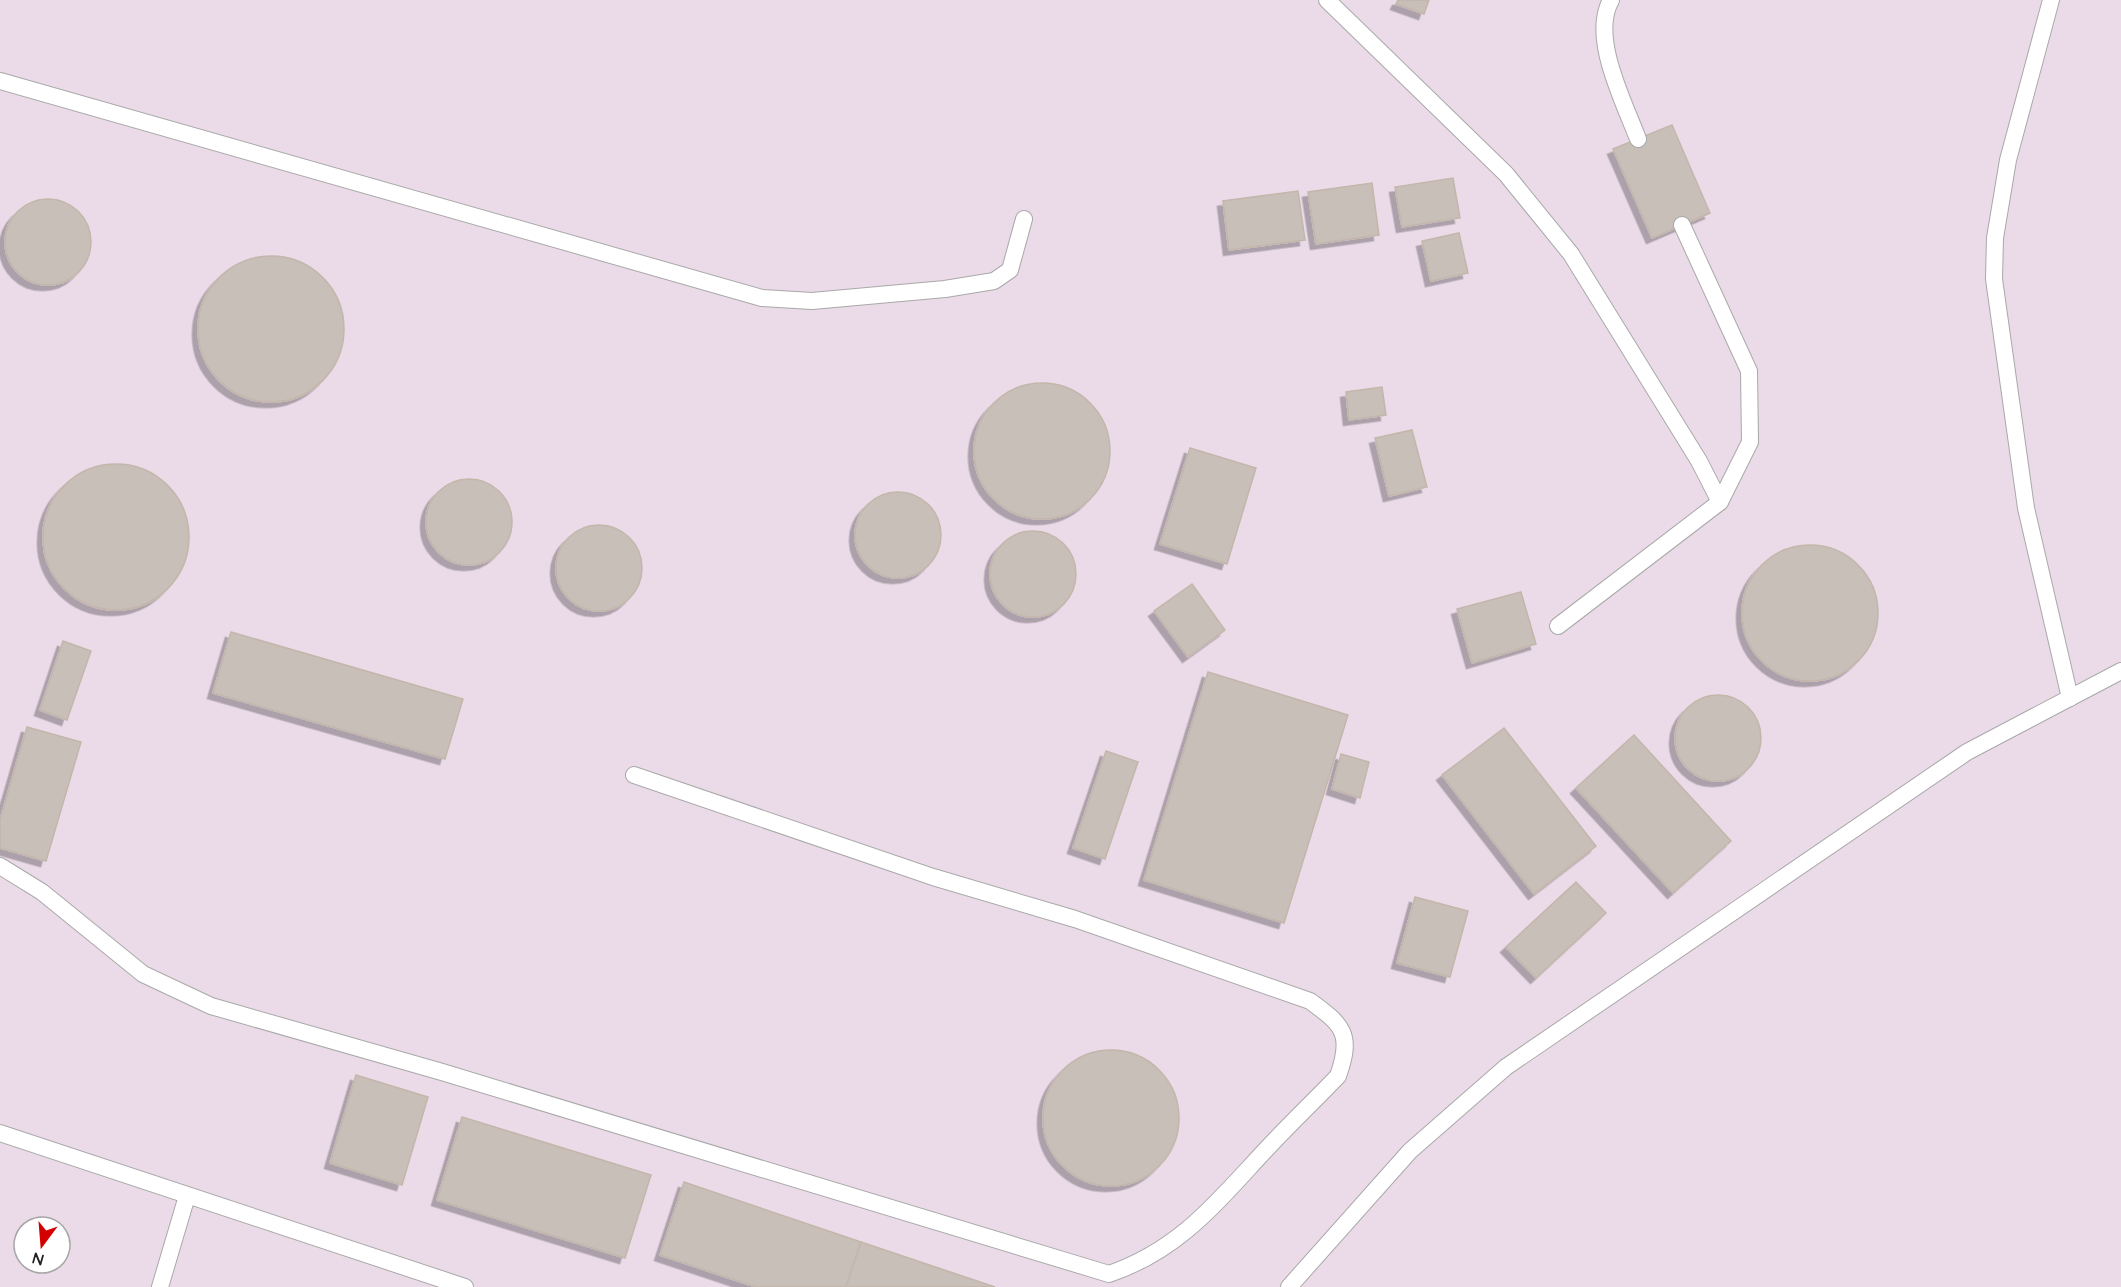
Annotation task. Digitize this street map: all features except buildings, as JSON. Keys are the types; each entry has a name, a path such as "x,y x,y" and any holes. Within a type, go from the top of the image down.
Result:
{"lane":[{"path":"1327,0 1506,174 1572,254 1699,461 1720,502"},
{"path":"1611,0 1604,12 1608,58 1638,139"},
{"path":"2051,0 2008,160 1995,238 1994,279 2026,508 2070,698"},
{"path":"0,81 762,298 812,301 945,289 994,281 1010,270 1024,219"},
{"path":"1558,626 1720,502 1750,442 1749,371 1682,225"},
{"path":"1289,1287 1410,1151 1506,1067 1967,752 2121,670"},
{"path":"0,867 42,892 143,974 211,1006 442,1072 1109,1274 1133,1266 1177,1240 1223,1197 1338,1076 1344,1060 1344,1036 1337,1021 1310,1001 1075,919 933,877 634,775"},
{"path":"0,1133 465,1287"},
{"path":"160,1287 187,1196"}],"shaded area":[{"path":"0,0 2121,0 2121,1287 0,1287"}]}
